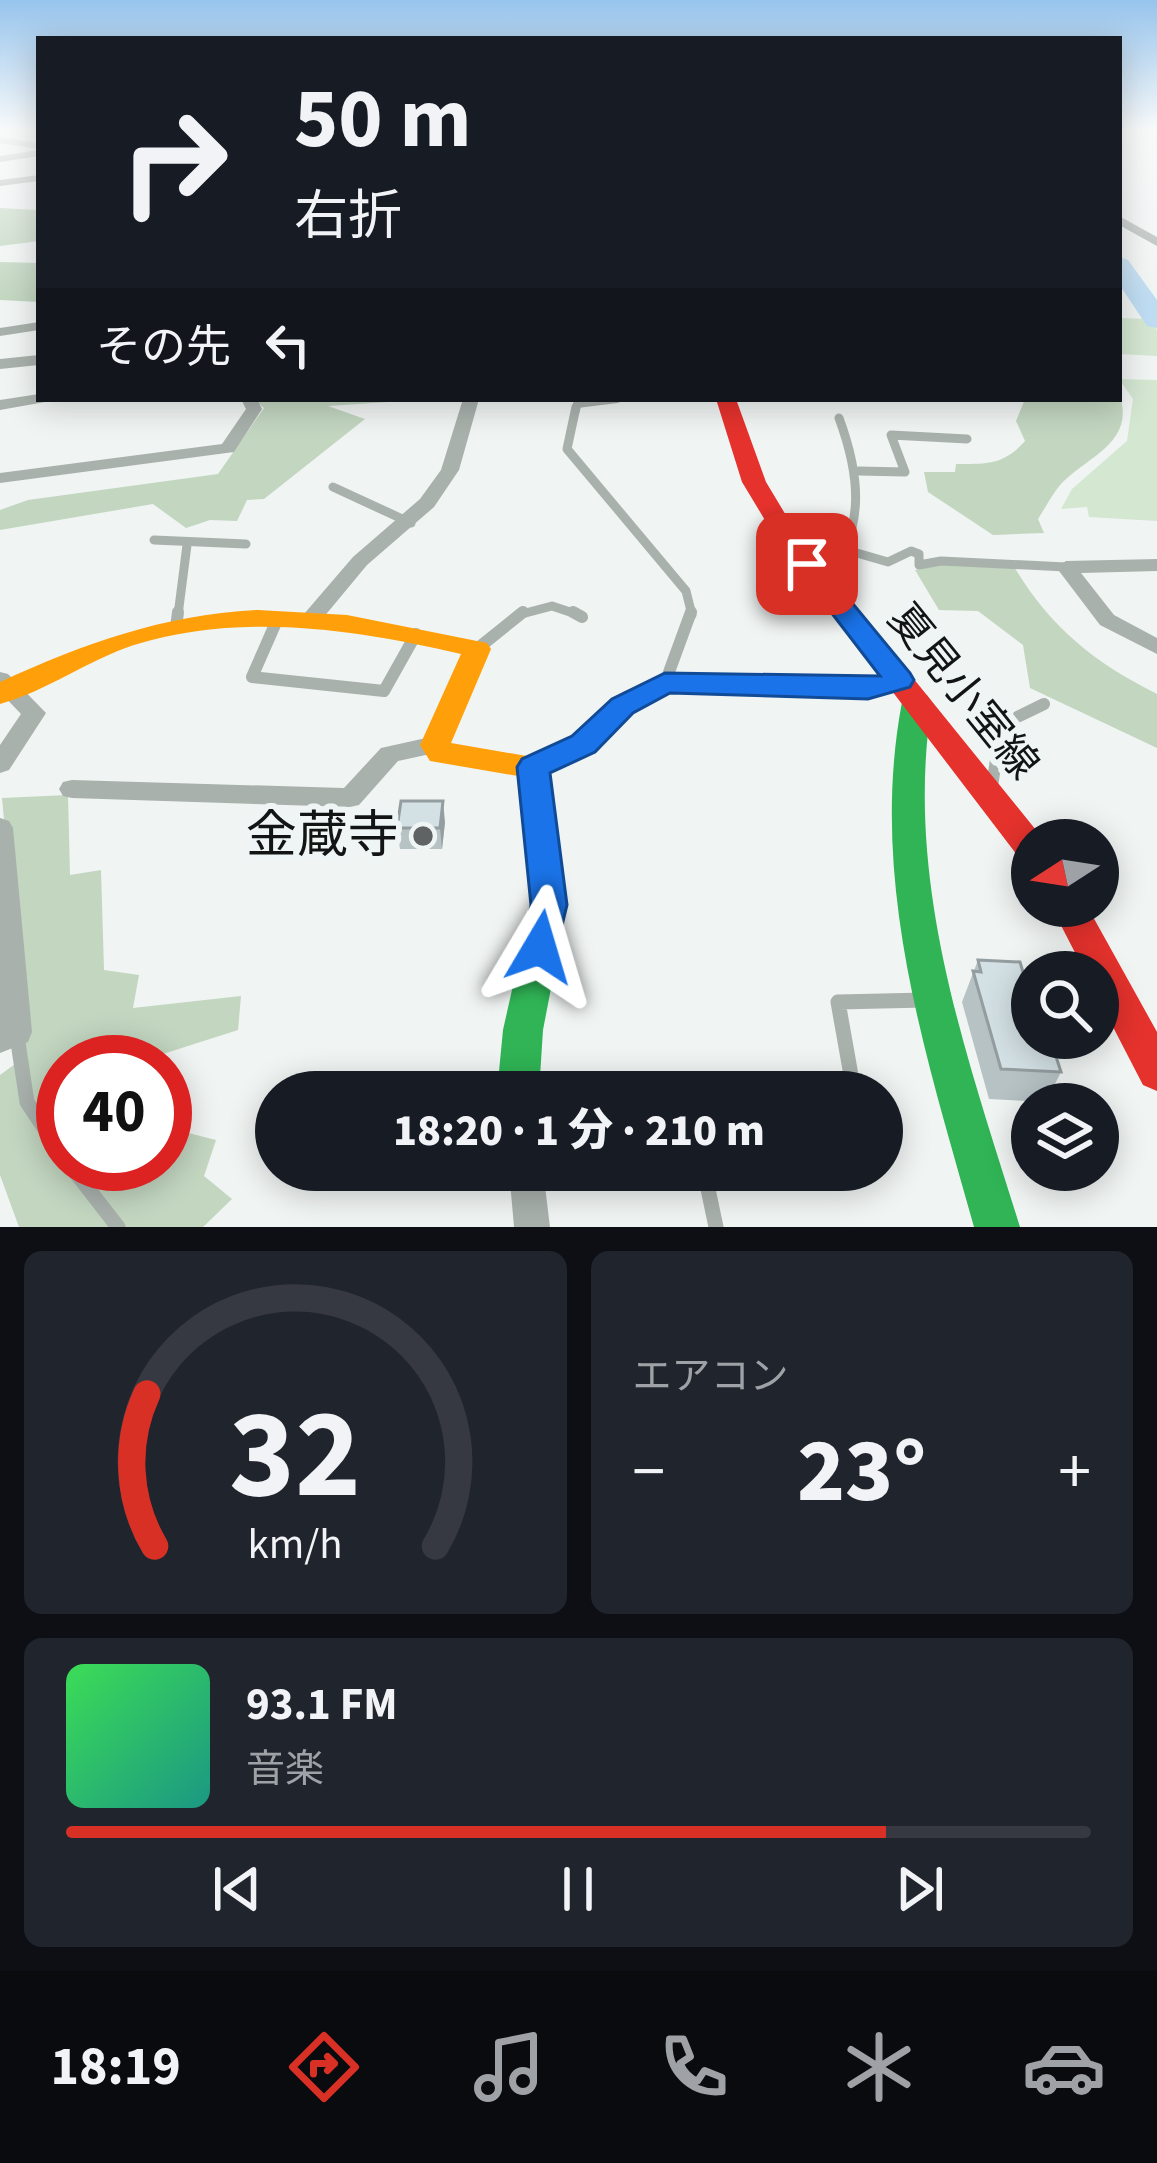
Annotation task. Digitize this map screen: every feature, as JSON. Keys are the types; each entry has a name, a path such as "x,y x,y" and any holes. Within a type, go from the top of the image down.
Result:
{"street":[{"path":"1122,222 1157,242"},
{"path":"0,332 36,326"},
{"path":"0,364 36,360"},
{"path":"0,405 36,399"},
{"path":"0,478 228,448 254,409 250,402"},
{"path":"311,619 360,561 410,523 450,470 469,402"},
{"name":"夏見小室線","path":"727,402 765,504 1011,820"},
{"path":"1066,567 1157,565"},
{"path":"1066,567 1108,620 1157,646"},
{"path":"0,764 34,713 4,688 120,641 176,628 278,620 311,619 416,633 476,649 435,745"},
{"path":"908,691 901,747 920,930 997,1227"},
{"path":"435,745 441,753 533,767 549,905 523,1030 520,1071"},
{"path":"72,789 350,798 391,754 435,745"},
{"path":"0,828 8,1036"},
{"path":"1083,927 1142,1017 1157,1072"},
{"path":"532,1227 535,1191"}],"lane":[{"path":"593,402 577,404 567,449 686,591 692,616 665,683"},
{"path":"826,588 850,551 859,523 860,471 839,418"},
{"path":"860,471 905,472 891,435 967,439"},
{"path":"333,487 410,523"},
{"path":"154,540 246,544"},
{"path":"176,628 187,545"},
{"path":"850,551 888,562 911,551 919,554 919,566 1066,567"},
{"path":"476,649 525,607 562,604 582,617"},
{"path":"278,620 252,677 384,691 416,633"},
{"path":"533,767 584,744 622,706 665,683 908,691"},
{"path":"992,793 1001,725 1044,704"},
{"path":"850,1071 838,1002 935,1000"},
{"path":"8,1036 36,1129"},
{"path":"90,1191 118,1227"},
{"path":"708,1191 716,1227"}],"green space":[{"path":"0,208 36,210 36,241 0,246"},
{"path":"0,262 36,263 36,302 0,300"},
{"path":"1122,318 1150,319 1157,330 1157,356 1122,354"},
{"path":"1122,379 1157,380 1157,521 1089,517 1087,507 1061,509 1072,489 1127,441 1133,399"},
{"path":"257,402 388,402 328,406 365,419 264,499 247,500 237,521 210,520 186,528 153,504 0,530 0,510 28,500 218,474 264,408"},
{"path":"1024,402 1121,402 1123,410 1121,424 1106,447 1057,489 1038,519 1044,533 993,535 928,492 924,472 955,472 956,464 1010,455 1025,441 1016,421"},
{"path":"937,565 1013,565 1074,640 1157,694 1157,748 1030,688 1023,645 978,611 939,610 915,570"},
{"path":"68,795 70,875 101,870 104,970 139,975 133,1008 241,996 238,1030 192,1045 192,1035 36,1035 36,1191 192,1191 192,1134 216,1140 204,1176 232,1199 203,1227 19,1227 0,1175 0,1075 26,1056 2,798"}],"building":[{"path":"401,801 443,801 440,828 397,828"},
{"path":"978,960 1011,962 1011,1059 1057,1059 1061,1072 1001,1069 973,971 981,972"}],"waterway":[{"path":"1122,269 1157,320"}],"traffic: fast":[{"path":"917,702 907,762 906,827 913,895 942,1035 997,1227"},
{"path":"520,1071 523,1030 549,905 535,784"}],"traffic: slow":[{"path":"0,694 95,650 171,627 258,618 391,630 477,649 435,745 441,753 533,767 535,784"}],"traffic: jam":[{"path":"727,402 754,482 789,540 1011,823"},
{"path":"1080,927 1157,1072"}],"place":[{"name":"金蔵寺","path":"423,836"}],"route":[{"path":"540,947 549,905 533,767 584,744 622,706 665,683 868,689 899,680 807,564"}]}
